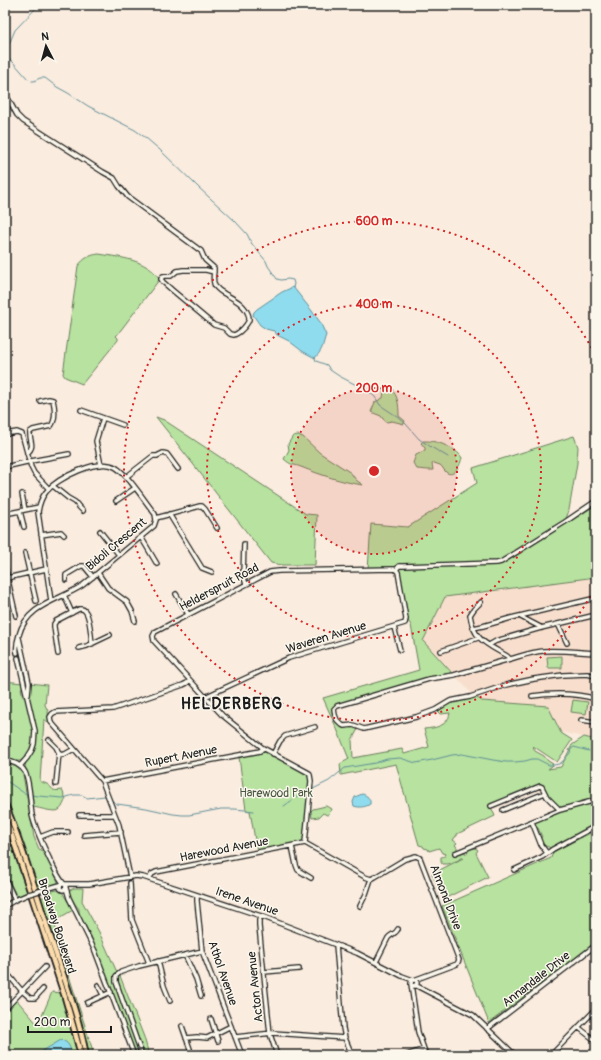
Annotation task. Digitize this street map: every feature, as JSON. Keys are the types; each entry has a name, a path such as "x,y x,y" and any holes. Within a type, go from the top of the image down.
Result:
{"main road":[{"name":"Broadway Boulevard","path":"5,804 68,991 86,1055"},
{"name":"Broadway Boulevard","path":"5,819 12,836 64,994 81,1055"}],"street":[{"path":"5,93 17,115 23,121 114,178 128,196 201,251 205,260 214,268 214,272 214,281 216,287 244,307 249,318 248,322 243,328 234,335 230,334 224,328 214,325 161,279 163,276 171,276 179,270 203,270 214,272"},
{"path":"27,452 32,446 30,432 51,426 54,422 53,400 49,399 40,402"},
{"path":"81,410 123,425"},
{"path":"51,601 38,512 39,507 49,489 58,482 70,475 101,465 96,441 103,418"},
{"path":"5,421 6,434 17,432 23,435 29,462 34,473 49,489"},
{"path":"126,477 153,456 163,453 166,453 178,469"},
{"path":"5,467 69,454"},
{"name":"Bidoli Crescent","path":"18,636 19,653 17,643 18,636 23,624 38,608 80,587 154,526 156,522 155,514 126,477 116,468 109,465 101,465"},
{"path":"53,486 68,498 76,502 83,511"},
{"path":"116,501 134,488"},
{"path":"22,494 25,510"},
{"name":"Helderspruit Road","path":"190,680 154,641 153,636 155,632 270,572 396,570 399,566 497,563 501,562 565,522 596,501"},
{"path":"156,518 202,506 218,528"},
{"path":"5,514 39,507"},
{"path":"20,511 24,527"},
{"path":"169,514 202,568 212,572"},
{"path":"100,531 119,555"},
{"path":"41,535 61,532 64,535"},
{"path":"141,537 157,564"},
{"path":"244,544 243,575 246,584"},
{"path":"25,553 36,601"},
{"path":"66,580 66,575 81,566 84,566 93,577"},
{"path":"5,567 16,616"},
{"path":"8,578 46,569"},
{"name":"Waveren Avenue","path":"205,697 289,658 405,623 406,619 398,572 396,570"},
{"path":"98,573 108,588 127,602 132,610 135,621"},
{"path":"176,594 188,614"},
{"path":"64,595 72,613"},
{"path":"473,628 596,598"},
{"path":"480,602 470,617 478,638 510,659"},
{"path":"58,654 54,624 56,621 81,608 87,613 92,644"},
{"path":"489,645 496,641 542,628 596,615"},
{"path":"521,616 542,628"},
{"path":"558,624 567,643"},
{"path":"394,626 400,650"},
{"path":"79,648 92,644 110,635"},
{"path":"18,636 29,683 27,689"},
{"path":"441,650 478,638"},
{"path":"596,654 544,651 534,653 454,675 429,679 337,706 334,709 337,720 342,725 364,729 416,717 435,710 450,701 470,697 506,685 563,675 587,674 596,676"},
{"path":"20,766 30,754 35,736 27,689 20,658 21,672 27,689"},
{"path":"130,877 121,832 102,782 51,721 50,717 55,712 113,709 183,685 190,680 222,715 263,748 307,771 310,775 311,782 305,843 365,877 371,878 360,906"},
{"path":"532,696 544,694 569,694 596,699"},
{"path":"581,720 596,722"},
{"path":"273,754 280,741 285,736 315,727"},
{"path":"49,740 57,749 59,755 57,762 56,784"},
{"name":"Rupert Avenue","path":"102,782 260,751 263,748"},
{"path":"59,755 74,749"},
{"path":"5,761 12,762 20,766 26,775 32,815 40,837 63,887 95,950 134,1055"},
{"path":"491,806 538,786 542,787 547,797 560,810"},
{"path":"503,810 545,793"},
{"path":"455,853 560,810 596,800"},
{"path":"79,815 115,815"},
{"path":"532,822 541,846 547,853"},
{"path":"514,870 542,857 550,850 596,826"},
{"path":"40,837 53,832 68,832"},
{"path":"84,835 121,832"},
{"name":"Harewood Avenue","path":"149,879 152,874 156,872 305,843"},
{"path":"292,846 298,870 311,878"},
{"path":"544,848 550,850"},
{"name":"Almond Drive","path":"371,878 405,859 415,856 420,858 459,960 457,964 422,977 414,983"},
{"path":"54,867 63,881 70,885"},
{"path":"57,872 63,887"},
{"name":"Irene Avenue","path":"63,887 139,876 261,916 357,953 402,976 471,1014 515,1055"},
{"path":"6,877 17,899"},
{"path":"130,883 132,920 149,963"},
{"name":"Irene Avenue","path":"63,887 76,885"},
{"path":"5,906 17,899 46,889 63,887"},
{"name":"Athol Avenue","path":"197,895 202,951 242,1055"},
{"name":"Acton Avenue","path":"261,916 259,926 270,1034 277,1055"},
{"path":"376,962 389,935 396,932 398,929"},
{"path":"336,945 343,1028 345,1038 352,1055"},
{"name":"Annandale Drive","path":"487,1028 596,945"},
{"path":"142,1055 115,977 117,974 135,967 202,951"},
{"path":"185,955 196,979 201,996"},
{"path":"158,961 164,986 170,1001"},
{"path":"5,1009 45,967"},
{"path":"264,972 299,969"},
{"path":"5,971 30,998 33,999 43,989"},
{"path":"414,983 418,1029 426,1055"},
{"name":"Irene Avenue","path":"414,983 423,990 427,991"},
{"path":"98,985 103,995"},
{"path":"414,995 418,990 423,990"},
{"path":"87,1003 111,992"},
{"path":"551,1055 596,1009"},
{"path":"119,1015 127,1012"},
{"path":"211,1020 218,1041"},
{"path":"182,1026 190,1049"},
{"path":"186,1038 207,1038 231,1026"},
{"path":"578,1027 596,1041"},
{"path":"235,1037 270,1034 345,1038"},
{"path":"407,1055 424,1048"}],"shaded area":[{"path":"596,577 596,740 561,732 548,706 482,701 474,696 423,641 445,597"}],"green space":[{"path":"99,254 125,258 137,262 152,270 159,280 116,336 118,340 82,384 65,377 63,374 78,266 87,257"},
{"path":"386,387 393,391 397,398 399,416 405,421 404,424 392,421 387,422 381,416 371,412 375,402 383,398"},
{"path":"156,417 164,420 306,514 317,515 315,565 281,565 271,563"},
{"path":"298,435 303,437 320,453 351,473 356,480 363,485 316,473 292,464 284,459 289,450 288,444 293,436"},
{"path":"574,436 578,447 577,463 569,510 565,522 501,562 403,566 396,570 368,570 371,524 408,527 477,483 473,468"},
{"path":"423,441 433,441 439,443 458,453 462,458 455,472 450,474 447,473 440,465 434,463 432,464 433,470 417,469 413,463 416,455 425,450 421,443"},
{"path":"596,505 596,577 445,597 423,641 454,675 429,679 337,706 334,712 342,725 358,727 352,740 353,758 402,749 404,754 429,747 424,729 441,726 447,721 450,713 441,714 438,711 446,705 466,700 465,698 474,696 482,701 548,706 561,733 572,740 557,762 533,746 535,751 544,756 553,764 548,769 561,767 572,745 584,737 596,740 596,799 562,809 548,797 542,786 490,805 495,816 457,834 453,840 457,843 455,845 457,847 456,851 461,853 465,852 467,854 469,849 475,848 478,850 476,853 488,877 444,899 432,874 463,858 448,864 442,864 441,857 445,856 446,854 442,853 439,848 429,851 423,846 419,845 396,764 341,775 340,764 349,759 323,698 419,670 411,625 408,621 398,569 400,567 503,564"},
{"path":"562,656 562,668 548,668 547,657"},
{"path":"5,681 22,683 23,687 21,688 23,697 26,697 31,718 33,733 31,747 20,761 5,759"},
{"path":"30,683 47,685 45,705 48,711 49,723 44,719 40,781 49,785 54,790 62,790 66,799 62,808 57,811 33,807 29,779 25,767 26,762 33,753 36,737 36,730 29,697"},
{"path":"573,700 588,702 586,714 571,712"},
{"name":"Harewood Park","path":"266,752 305,772 310,780 303,842 257,851 250,811 246,810 239,757"},
{"path":"5,764 16,767 23,775 34,837 39,849 46,853 58,882 57,885 37,888 5,797"},
{"path":"596,801 596,825 551,848 543,845 540,838 542,837 534,823 536,821 560,811"},
{"path":"326,806 332,810 329,814 327,815 323,813 319,817 312,818 311,811 313,809"},
{"path":"5,826 27,892 19,896 16,895 6,874"},
{"path":"596,830 594,875 596,890 596,942 489,1023 442,906 551,858 553,852"},
{"path":"74,888 83,888 82,901 120,976 144,1037 149,1055 136,1055 91,936 79,914 79,909 69,893 70,890"},
{"path":"58,890 62,892 73,910 54,921 93,1055 88,1055 81,1023 41,898 47,895 46,892"},
{"path":"52,992 61,993 70,1020 78,1055 26,1055 5,1048 5,1011 16,999 38,1025"}],"water":[{"path":"293,287 320,322 326,335 321,349 315,358 277,335 274,331 266,329 260,325 253,315 257,309 282,292"},
{"path":"362,794 366,795 370,800 370,804 362,807 354,806 353,802 355,797"},
{"path":"61,1040 69,1045 72,1055 40,1055 41,1052"}],"waterway":[{"path":"5,50 7,49 15,30 39,5"},
{"path":"5,56 13,62 28,79"},
{"path":"32,81 45,78 88,106 135,130 146,138 235,221 247,234 252,244 266,261 277,279 293,280 293,287"},
{"path":"315,358 316,361 327,365 330,370 339,376 368,391 375,397 380,405 406,424 419,439 448,457"},
{"path":"311,790 329,781 345,768 375,763 387,759 400,758 416,763 462,754 506,762 537,759 549,765 554,765 562,762 574,747 589,751"},
{"path":"5,780 24,793 28,794"},
{"path":"284,806 308,791"},
{"path":"31,795 63,798 74,795 82,795 87,798 107,797"},
{"path":"111,800 117,804 182,815 221,809 254,811"}],"tunnel":[{"path":"19,653 20,658"}],"district":[{"name":"HELDERBERG","path":"232,703"}]}
